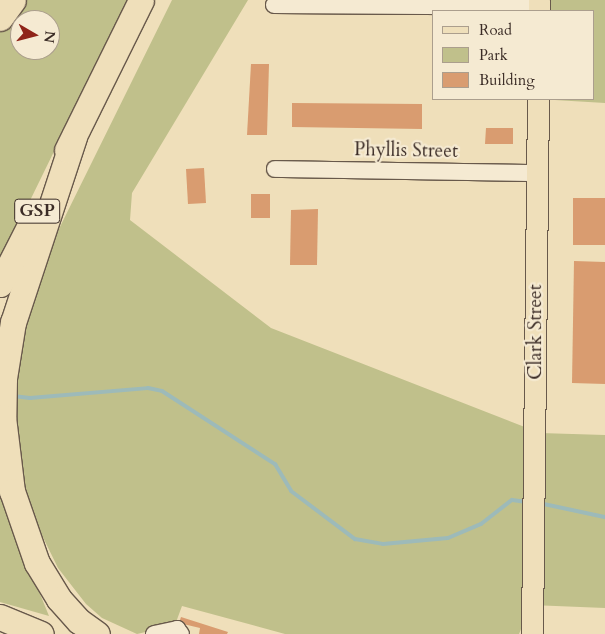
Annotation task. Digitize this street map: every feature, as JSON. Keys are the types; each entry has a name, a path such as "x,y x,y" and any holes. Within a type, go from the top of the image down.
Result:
{"highway":[{"path":"0,18 13,0"},
{"name":"GSP","path":"0,284 141,0"},
{"path":"74,136 13,322 4,378 3,417 12,491 36,563 59,599 79,621 97,634"},
{"path":"0,618 41,634"}],"main road":[{"name":"Clark Street","path":"532,634 538,100"},
{"name":"Clark Street","path":"524,634 532,565"}],"street":[{"path":"274,5 539,6"},
{"name":"Phyllis Street","path":"275,168 537,173"},
{"path":"154,634 177,629 181,634"}],"green space":[{"path":"0,0 128,0 0,262"},
{"path":"172,0 248,0 132,193 130,220 271,328 540,433 605,435 605,608 531,605 519,634 285,634 182,606 175,625 137,634 102,618 86,604 58,568 37,525 19,472 9,409 14,348 52,243"},
{"path":"542,0 605,0 605,103 555,100 595,100 595,10 542,10"},
{"path":"0,455 19,542 49,616 0,602"}],"building":[{"path":"251,64 269,64 267,135 247,135"},
{"path":"292,103 422,104 422,129 292,127"},
{"path":"486,128 513,128 513,144 485,144"},
{"path":"204,168 206,203 188,204 186,169"},
{"path":"251,194 270,194 270,218 251,218"},
{"path":"573,198 605,198 605,245 573,245"},
{"path":"318,209 317,265 290,265 291,210"},
{"path":"574,261 605,262 605,384 572,383"},
{"path":"181,617 228,632 227,634 199,634 200,628 179,623"}],"waterway":[{"path":"13,396 30,398 148,388 162,391 275,464 291,491 355,539 383,544 448,538 481,524 512,500 527,502"},
{"path":"539,503 605,517"}]}
